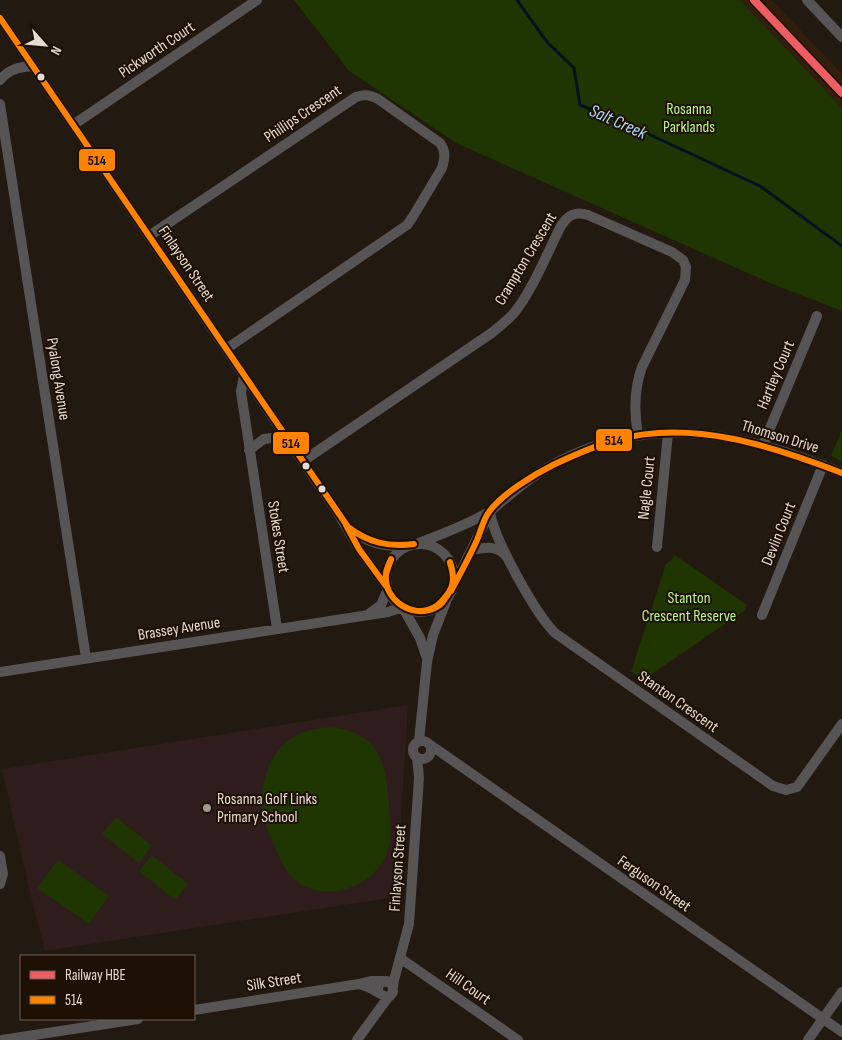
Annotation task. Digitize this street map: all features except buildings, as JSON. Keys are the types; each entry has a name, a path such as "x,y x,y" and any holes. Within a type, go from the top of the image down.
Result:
{"street":[{"name":"Pickworth Court","path":"73,125 257,0"},
{"path":"807,0 842,37"},
{"name":"Finlayson Street","path":"0,18 348,527 359,549 387,588"},
{"path":"0,80 9,71 32,66"},
{"name":"Phillips Crescent","path":"149,236 356,97 364,94 378,99 440,142 445,153 442,168 407,225 226,349"},
{"name":"Pyalong Avenue","path":"0,104 86,658"},
{"name":"Crampton Crescent","path":"303,461 504,323 525,297 566,218 576,213 588,215 672,252 682,260 686,267 681,288 638,378 635,406 638,435"},
{"name":"Hartley Court","path":"763,445 817,316"},
{"name":"Stokes Street","path":"244,375 241,392 277,628"},
{"name":"Thomson Drive","path":"416,544 444,534 490,512 532,477 556,463 593,446 638,435 689,432 719,435 763,445 842,473"},
{"name":"Nagle Court","path":"656,547 668,433"},
{"path":"249,450 264,439 286,436"},
{"name":"Devlin Court","path":"762,615 823,465"},
{"name":"Thomson Drive","path":"449,594 490,512"},
{"name":"Stanton Crescent","path":"490,512 494,528 538,614 554,633 777,788 791,789 800,783 842,724"},
{"name":"Finlayson Street","path":"348,527 363,538 380,545 395,547 416,544"},
{"path":"425,743 414,747 414,752 424,756 431,749 425,743 422,723 427,662 433,635 453,581 453,570 446,556 434,547 416,544 402,548 393,557 386,574 387,588 393,600 403,608 422,642 427,662"},
{"path":"472,550 493,548 502,552 509,559"},
{"name":"Brassey Avenue","path":"362,616 380,606 387,588"},
{"path":"403,608 414,611 428,610 437,607 449,594"},
{"name":"Brassey Avenue","path":"0,672 277,628 393,612 403,608"},
{"name":"Ferguson Street","path":"425,743 842,1032"},
{"name":"Finlayson Street","path":"357,1040 394,980 410,916 419,778 424,756"},
{"name":"Ferguson Street","path":"424,756 449,759"},
{"path":"0,856 3,874 0,884"},
{"name":"Finlayson Street","path":"385,992 378,986 384,981 400,958"},
{"name":"Hill Court","path":"400,958 518,1040"},
{"name":"Silk Street","path":"195,1010 370,981 384,981"},
{"path":"359,984 385,992"},
{"path":"808,1040 842,992"},
{"path":"2,1040 132,1020"}],"shaded area":[{"path":"740,0 772,0 842,74 842,108"},
{"name":"Rosanna Golf Links Primary School","path":"408,705 396,897 45,951 2,769"}],"green space":[{"name":"Rosanna Parklands","path":"294,0 740,0 842,108 842,311 770,283 456,143 349,71"},
{"path":"842,430 842,461 831,456"},
{"name":"Stanton Crescent Reserve","path":"675,555 747,605 744,611 643,680 631,672 666,564"},
{"path":"329,727 359,735 370,743 377,752 386,776 391,826 388,852 378,869 357,885 331,892 305,887 290,875 281,861 269,832 262,807 262,795 267,770 279,749 288,740 299,734"},
{"path":"116,817 152,846 139,863 102,834"},
{"path":"152,855 188,884 175,900 139,871"},
{"path":"58,860 109,896 89,924 37,888"}],"waterway":[{"name":"Salt Creek","path":"517,0 547,42 574,68 580,105 627,124 760,186 842,246"}],"rail line":[{"name":"HBE","path":"754,0 842,93"}],"transit line":[{"name":"514","path":"0,18 348,527 364,537 379,543 396,545 414,544"},
{"name":"514","path":"451,591 474,547 487,515 502,498 545,469 576,454 608,442 645,434 702,434 760,445 842,473"},
{"name":"514","path":"346,525 359,549 386,586"},
{"name":"514","path":"391,559 386,574 386,584 390,593 403,606 412,610 422,611 431,610 440,605 450,592 453,579 450,562"},
{"name":"514","path":"391,560 386,575 389,591 398,603 412,610 420,611 436,607 449,592 453,580 450,563"}],"place":[{"name":"Rosanna Golf Links Primary School","path":"207,808"}]}
